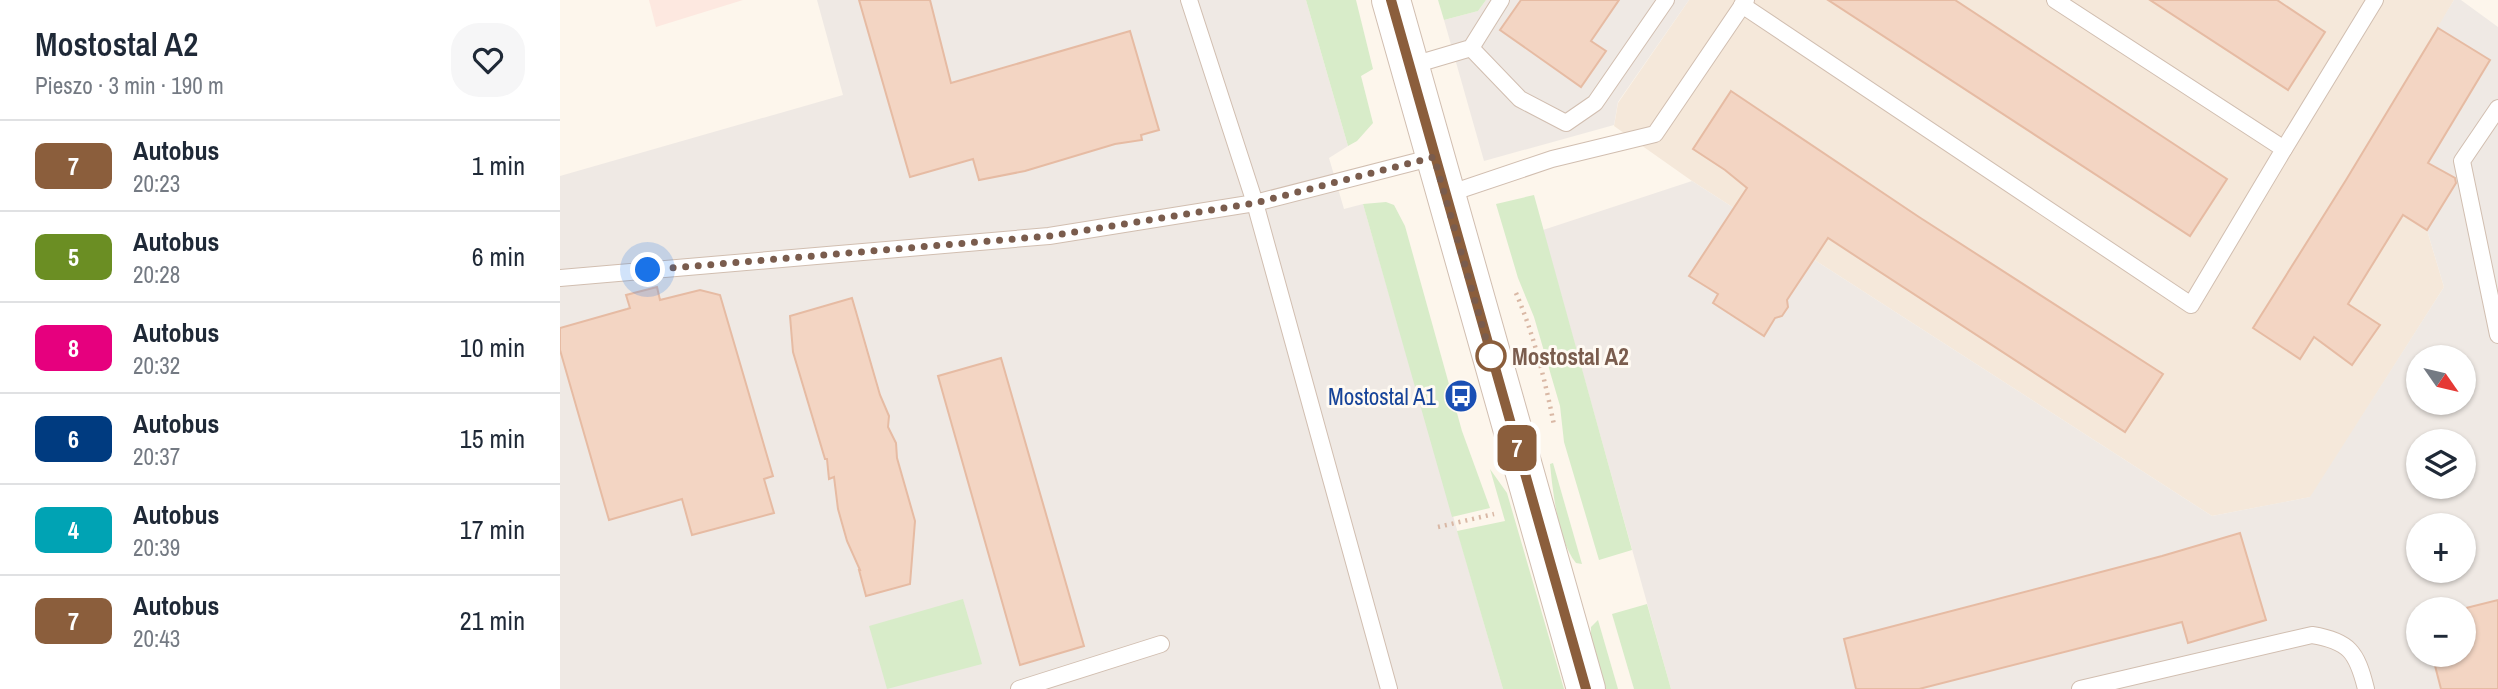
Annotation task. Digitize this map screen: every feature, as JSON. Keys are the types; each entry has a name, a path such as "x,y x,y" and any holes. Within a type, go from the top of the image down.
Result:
{"street":[{"path":"1391,0 1586,689"}],"lane":[{"path":"1189,0 1255,203 1389,689"},
{"path":"1410,66 1471,48 1501,0"},
{"path":"1471,48 1520,99 1566,123 1595,103 1666,0"},
{"path":"2055,0 2284,149"},
{"path":"1445,195 1552,159 1655,134 1744,3 2191,305 2375,0"},
{"path":"2498,108 2462,161 2498,335"},
{"path":"560,278 1049,236 1255,203 1434,157"},
{"path":"2080,689 2312,635 2337,639 2351,652 2361,669 2366,689"},
{"path":"1019,689 1161,644"}],"path":[{"path":"1438,527 1494,514"}],"shaded area":[{"path":"649,0 743,0 656,27"},
{"path":"817,0 1306,0 1348,146 1329,158 1344,209 1363,204 1503,689 560,689 560,176 843,95"},
{"path":"1486,0 1689,0 1618,102 1614,125 1484,161 1444,20 1478,11"},
{"path":"1689,0 2454,0 2438,28 2427,230 2444,287 2311,497 2212,516 1692,181 1614,126 1618,103"},
{"path":"2454,0 2461,0 2498,27 2498,689 1671,689 1543,230 1692,181 2212,516 2310,497 2406,347 2406,415 2476,415 2476,345 2407,345 2444,287 2427,230 2345,180"}],"green space":[{"path":"1306,0 1356,0 1373,69 1361,76 1373,123 1357,141 1348,146"},
{"path":"1438,0 1486,0 1478,11 1444,20"},
{"path":"1534,195 1632,550 1599,560 1564,442 1560,406 1496,204"},
{"path":"1386,202 1394,205 1405,226 1462,431 1490,508 1452,517 1363,204"},
{"path":"1553,463 1582,564 1576,563 1570,554 1561,530 1551,476 1550,464"},
{"path":"1490,469 1507,493 1564,689 1503,689 1457,531 1505,521"},
{"path":"963,599 982,664 887,689 869,626"},
{"path":"1647,604 1671,689 1634,689 1612,614"},
{"path":"1598,620 1618,689 1606,689 1591,636 1591,627"}],"building":[{"path":"859,0 930,0 951,83 1130,31 1159,130 1141,135 1142,140 1115,144 1025,171 979,180 973,159 910,177"},
{"path":"1521,0 1619,0 1591,41 1606,51 1581,87 1500,30"},
{"path":"1828,0 1955,0 2227,179 2190,236"},
{"path":"2150,0 2277,0 2325,32 2288,90"},
{"path":"2438,28 2490,60 2428,163 2455,178 2456,183 2427,230 2403,215 2348,304 2380,325 2352,365 2314,337 2300,359 2253,328"},
{"path":"1731,91 1919,217 2163,374 2125,432 1828,238 1787,300 1788,307 1782,316 1775,318 1764,336 1713,303 1718,294 1689,276 1747,188 1693,149"},
{"path":"657,287 660,300 700,290 720,295 773,476 764,479 774,513 692,535 682,499 609,520 560,350 560,328 630,308 626,295"},
{"path":"852,298 880,395 889,416 888,427 896,443 897,458 915,521 910,584 866,596 860,570 847,541 838,509 834,477 829,479 827,459 793,352 790,316"},
{"path":"1001,358 1084,646 1020,665 938,376"},
{"path":"2240,533 2266,620 2188,643 2182,622 1919,689 1856,689 1844,639"},
{"path":"2498,600 2498,689 2441,689 2435,667 2476,667 2476,606"}],"bus line":[{"name":"7","path":"1391,0 1586,689"}],"place":[{"name":"Mostostal A2","path":"1491,356"},
{"name":"Mostostal A1","path":"1461,396"}],"route":[{"path":"648,270 1049,236 1255,203 1434,157 1492,360 1491,356"}]}
